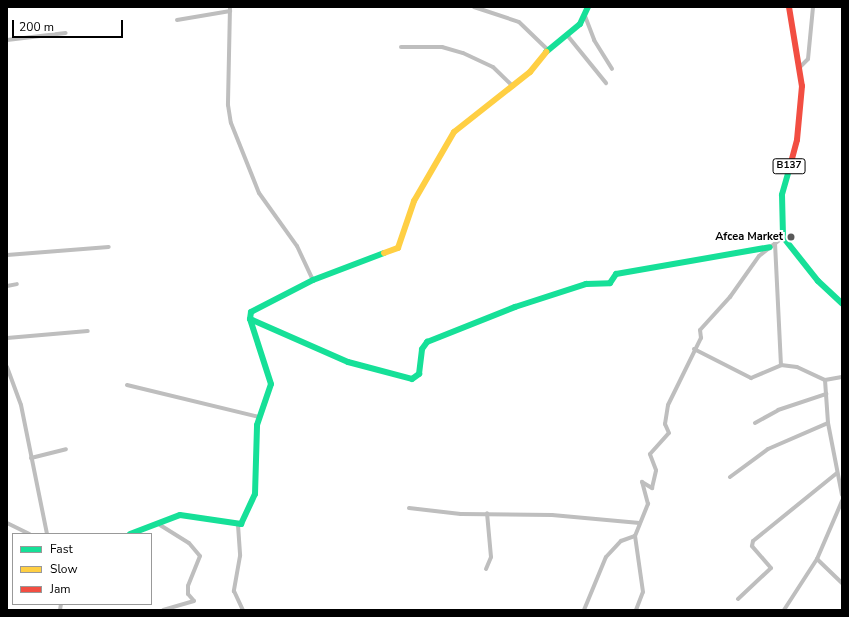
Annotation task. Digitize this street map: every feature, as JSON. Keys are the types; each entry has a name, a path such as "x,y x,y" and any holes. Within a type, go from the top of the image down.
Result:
{"street":[{"path":"474,7 519,22 548,50"},
{"path":"133,533 189,515 238,525 244,521 254,494 259,417 271,384 250,319 254,309 313,280 398,248 414,200 449,140 463,123 493,104 514,86 548,50 567,35 584,16 588,7"},
{"name":"B137","path":"783,237 780,204 798,130 802,86 789,7"},
{"path":"800,67 808,59 813,7"},
{"path":"177,20 230,9 228,105 231,123 259,192 294,241 313,280"},
{"path":"584,16 594,40 612,69"},
{"path":"7,40 66,33"},
{"path":"567,35 606,83"},
{"path":"401,47 442,47 463,53 493,66 514,86"},
{"path":"636,610 643,592 635,536 648,504 642,482 652,488 656,470 650,454 669,433 665,424 668,405 694,349 701,338 700,330 730,297 751,266 772,245 783,237 818,281 842,303"},
{"path":"250,319 348,362 412,379 419,374 422,349 427,342 515,307 586,284 610,283 616,274 772,245"},
{"path":"772,245 781,365"},
{"path":"7,255 109,247"},
{"path":"7,286 18,284"},
{"path":"7,338 88,331"},
{"path":"694,349 751,378 781,365 797,367 826,380 842,377"},
{"path":"7,367 21,404 47,533"},
{"path":"826,380 828,424 842,495"},
{"path":"127,385 259,417"},
{"path":"755,423 778,410 826,394"},
{"path":"730,477 768,449 828,424"},
{"path":"32,458 66,449"},
{"path":"738,599 771,568 752,546 753,541 837,474"},
{"path":"784,610 817,559 842,501"},
{"path":"409,508 487,514 552,515 640,523"},
{"path":"486,569 492,556 487,514"},
{"path":"7,523 28,533"},
{"path":"160,525 189,543 200,556 188,586 188,594 194,601 162,610"},
{"path":"238,525 240,556 234,591 243,610"},
{"path":"584,610 606,557 621,541 635,536"},
{"path":"817,559 842,583"}],"traffic: fast":[{"path":"546,52 580,24 588,7"},
{"path":"791,163 782,195 783,237 818,281 842,303"},
{"path":"250,319 348,362 412,379 419,374 422,349 427,342 515,307 586,284 610,283 616,274 770,247"},
{"path":"133,533 180,515 241,524 255,494 257,425 271,384 250,319 251,312 313,280 384,253"}],"traffic: slow":[{"path":"384,253 398,248 414,201 454,132 530,72 546,52"}],"traffic: jam":[{"path":"789,7 802,86 797,140 791,163"}],"place":[{"name":"Afcea Market","path":"791,237"}]}
